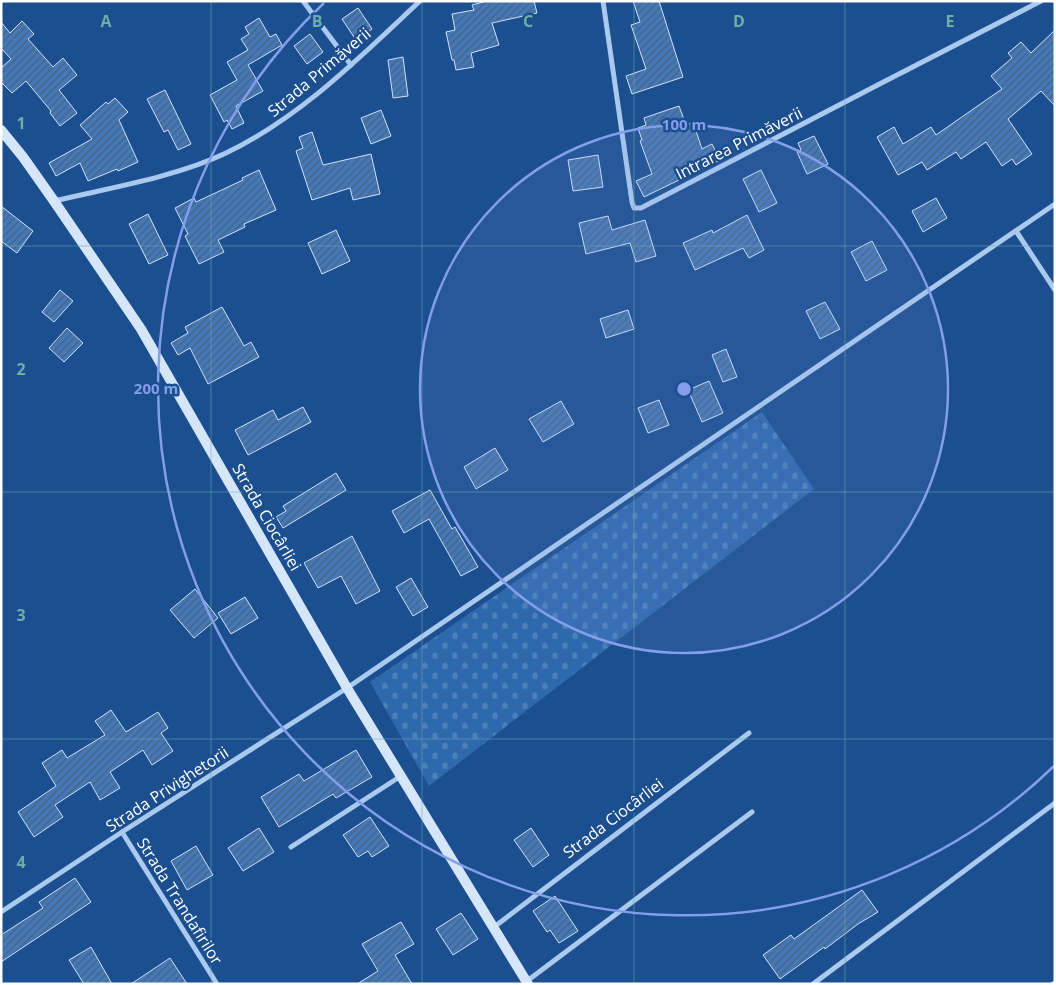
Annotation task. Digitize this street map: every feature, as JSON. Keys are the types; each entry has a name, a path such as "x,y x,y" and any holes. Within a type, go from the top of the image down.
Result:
{"street":[{"path":"303,1 351,65"},
{"name":"Strada Primăverii","path":"54,201 177,172 226,154 280,123 351,65 420,1"},
{"name":"Intrarea Primăverii","path":"603,1 632,202 634,208 641,208 1041,1"},
{"name":"Strada Ciocârliei","path":"1,130 54,201 141,329 347,688 528,982 752,812"},
{"name":"Strada Privighetorii","path":"1,912 347,688 1055,204"},
{"path":"1016,230 1055,290"},
{"name":"Strada Ciocârliei","path":"494,927 749,733"},
{"path":"291,847 400,776"},
{"path":"813,984 1055,802"},
{"name":"Strada Trandafirilor","path":"122,832 217,984"}],"green space":[{"path":"762,412 814,489 429,786 370,682"}],"building":[{"path":"487,1 534,1 537,13 492,23 499,45 471,53 474,67 456,70 446,32 455,30 452,14 474,10 472,5"},
{"path":"633,1 659,1 683,77 632,94 626,76 646,69 631,25 640,22"},
{"path":"358,8 372,29 356,40 342,19"},
{"path":"259,18 270,37 276,34 282,45 248,65 263,91 236,106 244,123 232,129 227,120 224,122 210,95 237,80 227,62 248,50 241,39 249,34 245,27"},
{"path":"22,21 34,34 28,39 53,67 63,58 77,75 59,90 77,113 60,126 50,113 51,111 26,81 12,93 1,82 1,68 11,59 1,48 1,22 10,33"},
{"path":"1055,30 1055,106 1041,91 1008,119 1032,154 1016,165 1012,159 1002,166 986,142 961,159 956,152 927,170 922,162 898,175 877,137 894,127 903,144 931,127 936,135 1002,89 991,76 1012,58 1008,53 1021,42 1031,53"},
{"path":"310,34 323,52 307,64 294,46"},
{"path":"403,57 408,96 393,98 388,60"},
{"path":"165,90 191,144 178,150 168,130 164,132 147,99"},
{"path":"115,98 128,112 119,120 138,162 88,181 80,163 56,176 49,163 92,139 80,125 106,102 108,104"},
{"path":"679,106 686,125 693,122 702,149 712,144 720,160 644,197 636,181 652,174 640,141 642,140 638,128 646,125 644,118"},
{"path":"381,110 391,136 371,144 361,118"},
{"path":"312,132 323,165 371,154 380,194 353,200 350,188 312,200 296,151 303,148 299,137"},
{"path":"814,136 828,164 807,174 797,152 801,150 798,143"},
{"path":"598,155 603,187 573,191 568,160"},
{"path":"259,170 276,210 244,224 245,227 218,240 224,252 199,264 185,236 188,234 175,208 194,198 196,202 243,180 242,178"},
{"path":"761,170 777,203 759,212 743,179"},
{"path":"936,198 947,218 923,232 912,211"},
{"path":"1,206 33,231 17,253 1,241"},
{"path":"148,214 168,255 149,264 129,224"},
{"path":"747,215 764,250 749,258 743,248 695,270 683,243 712,230 713,233"},
{"path":"608,216 612,230 645,220 656,256 636,262 630,243 586,254 579,223"},
{"path":"336,230 350,261 322,274 308,243"},
{"path":"872,241 887,270 866,281 851,252"},
{"path":"60,290 73,301 54,322 42,312"},
{"path":"825,302 840,329 820,339 806,311"},
{"path":"222,307 244,346 251,342 259,357 208,384 190,348 178,355 171,343 188,333 185,327"},
{"path":"628,310 634,329 606,338 600,319"},
{"path":"67,328 83,343 64,362 49,348"},
{"path":"726,349 737,377 723,382 712,355"},
{"path":"709,381 723,413 702,422 688,390"},
{"path":"659,400 669,425 648,433 638,408"},
{"path":"561,401 574,424 543,442 529,419"},
{"path":"303,407 311,422 248,455 235,430 273,410 278,420"},
{"path":"495,448 508,470 476,489 464,467"},
{"path":"336,473 346,490 283,528 276,517 286,511 283,506"},
{"path":"430,490 452,529 455,527 478,567 461,576 429,519 404,533 392,511"},
{"path":"352,536 380,591 356,604 341,576 318,588 304,563"},
{"path":"411,578 428,607 413,616 396,587"},
{"path":"195,589 218,618 194,638 170,610"},
{"path":"245,597 258,618 231,634 218,613"},
{"path":"111,710 126,732 158,712 168,728 161,733 173,751 152,765 143,750 110,772 120,788 100,800 90,782 55,805 63,817 34,837 18,812 56,786 42,763 62,750 67,758 105,735 95,721"},
{"path":"356,750 372,777 336,798 333,794 279,827 261,797 299,774 304,781"},
{"path":"370,817 389,846 372,857 368,851 358,857 343,835"},
{"path":"259,828 274,852 243,871 228,848"},
{"path":"531,828 549,855 533,867 514,840"},
{"path":"196,846 213,875 187,890 171,861"},
{"path":"75,878 91,902 1,962 1,935 43,908 39,902"},
{"path":"862,890 878,912 858,924 825,949 824,947 780,979 763,955 791,935 794,939"},
{"path":"555,896 578,931 559,943 550,930 547,932 533,911"},
{"path":"461,913 478,939 453,955 436,929"},
{"path":"401,922 414,944 395,955 412,984 357,984 378,971 362,944"},
{"path":"91,947 112,984 84,984 69,960"},
{"path":"170,958 187,984 131,984"}]}
